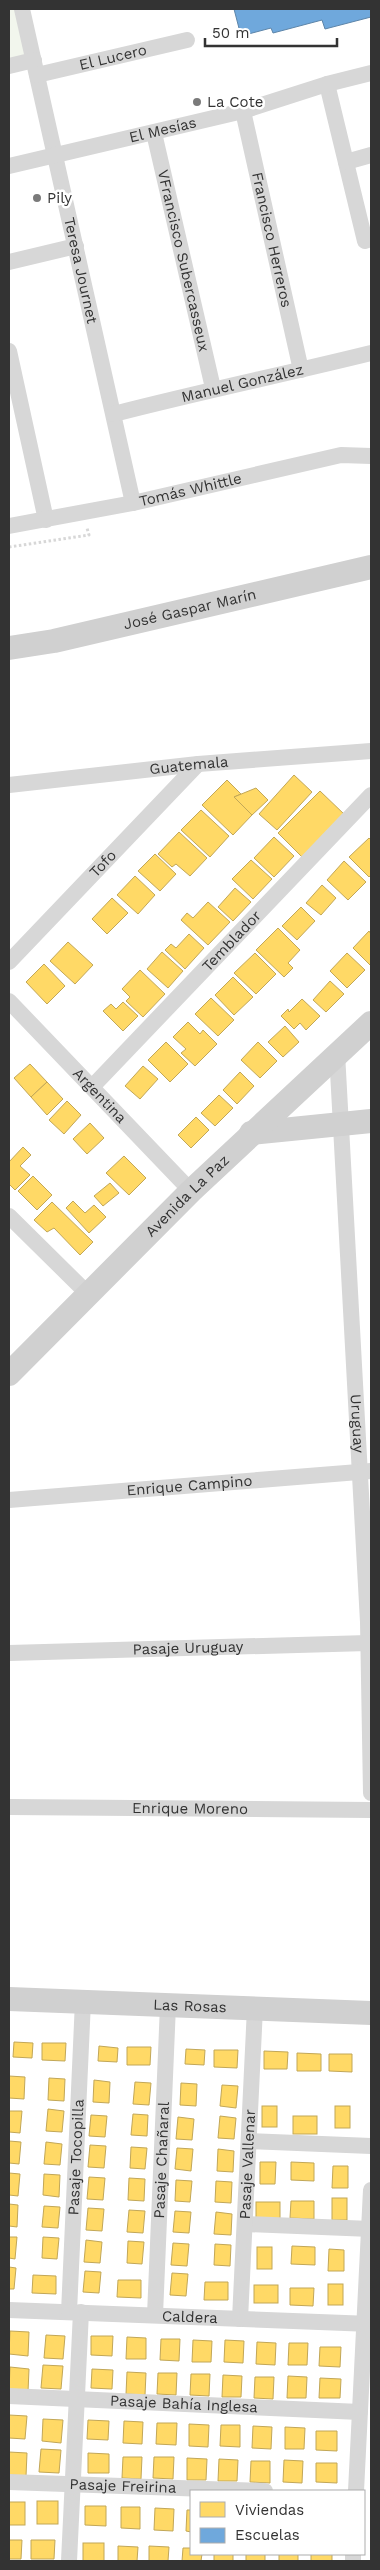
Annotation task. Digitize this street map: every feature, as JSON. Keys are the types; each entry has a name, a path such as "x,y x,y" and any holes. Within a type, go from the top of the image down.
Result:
{"street":[{"name":"Teresa Journet","path":"22,9 133,503"},
{"name":"El Lucero","path":"9,66 36,67 186,40"},
{"name":"El Mesías","path":"9,166 243,111 327,84 371,74"},
{"path":"327,84 368,240"},
{"name":"Francisco Herreros","path":"243,111 301,370"},
{"name":"VFrancisco Subercasseux","path":"154,133 213,388"},
{"path":"346,162 371,156"},
{"path":"9,262 76,246"},
{"path":"9,351 46,520"},
{"name":"Manuel González","path":"114,414 213,388 301,370 371,352"},
{"name":"Tomás Whittle","path":"9,526 133,503 341,455 371,456"},
{"name":"José Gaspar Marín","path":"9,648 54,641 371,567"},
{"name":"Guatemala","path":"9,785 198,764 371,751"},
{"name":"Tofo","path":"9,962 198,764"},
{"name":"Temblador","path":"92,1087 371,795"},
{"name":"Argentina","path":"9,1001 191,1191"},
{"name":"Avenida La Paz","path":"9,1374 191,1191 371,1023"},
{"name":"Uruguay","path":"337,1054 365,1471 371,1794"},
{"path":"251,1133 371,1121"},
{"path":"9,1216 89,1295"},
{"name":"Enrique Campino","path":"9,1500 365,1471"},
{"name":"Pasaje Uruguay","path":"9,1653 368,1643"},
{"name":"Enrique Moreno","path":"9,1807 371,1810"},
{"name":"Las Rosas","path":"9,1998 371,2013"},
{"name":"Pasaje Tocopilla","path":"70,2561 83,2001"},
{"name":"Pasaje Chañaral","path":"155,2315 168,2005"},
{"name":"Pasaje Vallenar","path":"240,2319 255,2008"},
{"path":"249,2140 371,2146"},
{"path":"356,2490 360,2412 368,2324 371,2190"},
{"path":"245,2224 370,2229"},
{"name":"Caldera","path":"9,2310 368,2324"},
{"name":"Pasaje Bahía Inglesa","path":"9,2396 360,2412"},
{"name":"Pasaje Freirina","path":"9,2482 237,2490"}],"path":[{"path":"9,547 89,535 85,512"}],"shaded area":[{"path":"9,9 22,9 34,60 9,66"}],"building: Viviendas":[{"path":"294,775 312,792 277,830 259,814"},
{"path":"227,780 241,794 234,797 252,815 233,835 202,805"},
{"path":"256,788 268,800 252,815 234,797"},
{"path":"320,791 345,815 302,857 278,833"},
{"path":"201,810 229,836 210,857 181,830"},
{"path":"179,832 207,858 190,876 176,864 172,867 158,854"},
{"path":"274,837 294,856 274,877 254,858"},
{"path":"369,838 371,840 371,875 369,877 349,857"},
{"path":"155,854 176,874 160,891 138,871"},
{"path":"251,860 272,879 253,899 232,879"},
{"path":"344,861 366,882 348,900 327,880"},
{"path":"135,876 155,895 138,914 117,895"},
{"path":"322,885 336,898 321,915 306,903"},
{"path":"235,888 251,902 233,921 218,907"},
{"path":"112,898 128,913 107,934 92,919"},
{"path":"208,902 230,922 208,945 181,920 187,913 193,918"},
{"path":"301,907 315,921 297,940 282,926"},
{"path":"278,928 300,950 288,963 293,968 284,977 256,950"},
{"path":"369,931 371,934 371,966 353,948"},
{"path":"189,934 204,948 185,969 165,950 171,944 176,948"},
{"path":"68,942 93,965 75,984 50,961"},
{"path":"162,952 183,971 168,988 147,969"},
{"path":"255,953 276,974 256,994 234,973"},
{"path":"347,953 365,970 347,988 330,971"},
{"path":"44,964 65,986 47,1004 26,982"},
{"path":"140,970 165,994 143,1017 126,1001 130,997 122,989"},
{"path":"233,977 253,997 234,1015 215,995"},
{"path":"330,981 344,994 326,1012 313,1000"},
{"path":"211,998 234,1020 218,1036 195,1014"},
{"path":"302,999 320,1016 306,1030 300,1023 294,1029 281,1016 288,1009 289,1012"},
{"path":"123,1002 138,1016 123,1031 103,1011 111,1004 116,1009"},
{"path":"188,1022 200,1034 203,1030 217,1044 195,1066 181,1053 186,1049 173,1037"},
{"path":"285,1026 299,1042 283,1057 268,1042"},
{"path":"166,1042 188,1064 170,1082 148,1060"},
{"path":"258,1042 277,1061 260,1078 241,1060"},
{"path":"30,1064 47,1082 31,1097 14,1078"},
{"path":"143,1066 158,1079 140,1099 125,1086"},
{"path":"240,1072 254,1086 237,1104 223,1090"},
{"path":"47,1082 63,1099 47,1115 31,1097"},
{"path":"219,1095 233,1108 215,1126 201,1113"},
{"path":"67,1101 81,1115 64,1134 49,1120"},
{"path":"196,1117 209,1130 191,1148 178,1135"},
{"path":"90,1123 104,1138 87,1154 73,1139"},
{"path":"23,1147 31,1155 20,1166 30,1175 15,1190 9,1184 9,1162"},
{"path":"124,1156 146,1178 129,1195 106,1173"},
{"path":"33,1176 52,1195 37,1210 18,1191"},
{"path":"110,1183 119,1193 103,1206 94,1196"},
{"path":"73,1201 85,1213 94,1205 106,1217 89,1233 66,1208"},
{"path":"52,1202 93,1242 80,1255 54,1228 47,1232 34,1220"},
{"path":"14,2042 33,2043 32,2058 13,2057"},
{"path":"42,2043 66,2043 65,2061 42,2060"},
{"path":"99,2046 118,2048 117,2062 98,2061"},
{"path":"127,2047 151,2047 150,2065 127,2065"},
{"path":"186,2049 205,2050 204,2065 185,2064"},
{"path":"214,2050 238,2050 237,2068 214,2067"},
{"path":"264,2051 288,2052 287,2069 264,2069"},
{"path":"297,2053 321,2054 321,2071 297,2071"},
{"path":"329,2054 352,2054 352,2072 329,2071"},
{"path":"9,2076 25,2077 24,2099 9,2098"},
{"path":"49,2078 65,2079 64,2101 48,2100"},
{"path":"94,2080 110,2082 109,2103 93,2102"},
{"path":"135,2082 151,2083 149,2105 133,2104"},
{"path":"181,2083 197,2084 196,2106 180,2105"},
{"path":"222,2085 238,2086 236,2108 220,2106"},
{"path":"262,2106 277,2106 277,2127 262,2127"},
{"path":"335,2106 350,2106 350,2128 335,2128"},
{"path":"48,2109 64,2111 62,2132 46,2131"},
{"path":"9,2111 22,2111 20,2133 9,2132"},
{"path":"133,2114 148,2115 147,2136 131,2135"},
{"path":"91,2115 107,2116 105,2137 89,2136"},
{"path":"220,2116 236,2118 234,2139 218,2138"},
{"path":"293,2116 317,2116 317,2134 293,2134"},
{"path":"178,2117 194,2119 192,2140 176,2139"},
{"path":"9,2141 21,2142 19,2164 9,2163"},
{"path":"46,2142 62,2144 60,2165 44,2164"},
{"path":"90,2145 106,2146 104,2168 88,2167"},
{"path":"131,2147 147,2148 145,2169 130,2168"},
{"path":"177,2148 193,2149 191,2171 175,2169"},
{"path":"218,2149 234,2151 233,2172 217,2171"},
{"path":"260,2162 276,2162 275,2184 260,2184"},
{"path":"291,2162 314,2163 314,2181 291,2180"},
{"path":"333,2166 348,2166 348,2188 332,2188"},
{"path":"9,2173 20,2174 18,2196 9,2195"},
{"path":"44,2174 60,2175 59,2197 43,2195"},
{"path":"89,2177 105,2178 103,2200 87,2199"},
{"path":"129,2178 145,2179 144,2201 128,2200"},
{"path":"176,2180 192,2181 190,2202 175,2201"},
{"path":"216,2181 232,2182 231,2203 215,2202"},
{"path":"332,2198 347,2198 347,2220 332,2220"},
{"path":"291,2201 314,2201 314,2219 290,2218"},
{"path":"256,2202 280,2202 280,2220 256,2220"},
{"path":"9,2204 18,2205 17,2227 9,2226"},
{"path":"44,2206 60,2207 58,2228 42,2227"},
{"path":"88,2208 104,2209 102,2231 86,2230"},
{"path":"129,2210 145,2211 143,2233 127,2232"},
{"path":"175,2211 191,2212 189,2233 173,2232"},
{"path":"216,2212 232,2214 231,2235 214,2234"},
{"path":"9,2237 17,2237 15,2259 9,2258"},
{"path":"43,2237 59,2238 57,2259 42,2258"},
{"path":"86,2240 102,2242 100,2263 84,2262"},
{"path":"128,2241 144,2242 142,2264 127,2263"},
{"path":"173,2243 189,2244 187,2266 171,2265"},
{"path":"215,2244 231,2245 230,2266 214,2265"},
{"path":"292,2246 315,2247 315,2265 291,2264"},
{"path":"257,2247 272,2247 272,2269 257,2269"},
{"path":"329,2249 344,2250 344,2271 328,2271"},
{"path":"9,2267 16,2268 14,2289 9,2289"},
{"path":"85,2271 101,2272 99,2293 83,2292"},
{"path":"172,2273 188,2274 186,2296 170,2295"},
{"path":"33,2275 56,2276 56,2294 32,2293"},
{"path":"118,2280 141,2280 141,2298 117,2297"},
{"path":"205,2282 228,2282 228,2300 204,2300"},
{"path":"328,2284 343,2284 343,2305 328,2305"},
{"path":"254,2285 278,2285 278,2303 254,2303"},
{"path":"290,2288 314,2288 313,2306 290,2305"},
{"path":"10,2331 29,2332 28,2356 9,2354"},
{"path":"46,2335 65,2336 63,2359 44,2358"},
{"path":"91,2336 113,2336 112,2356 91,2355"},
{"path":"127,2337 146,2338 146,2359 126,2359"},
{"path":"161,2339 180,2339 179,2361 160,2360"},
{"path":"193,2340 212,2341 211,2362 192,2362"},
{"path":"225,2340 244,2341 243,2363 224,2362"},
{"path":"257,2342 276,2343 275,2365 256,2364"},
{"path":"289,2343 308,2343 307,2365 288,2365"},
{"path":"320,2347 341,2347 340,2367 319,2366"},
{"path":"43,2365 63,2366 61,2389 41,2388"},
{"path":"10,2367 29,2369 28,2392 9,2390"},
{"path":"92,2369 113,2370 112,2389 91,2388"},
{"path":"127,2372 146,2373 145,2395 126,2394"},
{"path":"158,2373 177,2373 176,2395 157,2394"},
{"path":"191,2374 210,2374 209,2396 190,2395"},
{"path":"223,2375 242,2376 241,2397 222,2397"},
{"path":"288,2376 307,2377 306,2398 287,2398"},
{"path":"255,2377 274,2377 273,2399 254,2398"},
{"path":"320,2378 341,2379 340,2398 319,2398"},
{"path":"9,2415 27,2416 25,2439 9,2438"},
{"path":"43,2419 63,2420 61,2443 42,2441"},
{"path":"88,2420 109,2421 108,2440 87,2439"},
{"path":"124,2421 143,2422 142,2444 123,2443"},
{"path":"157,2423 177,2423 176,2445 156,2444"},
{"path":"189,2424 209,2425 208,2447 189,2446"},
{"path":"221,2425 240,2425 240,2447 220,2446"},
{"path":"253,2426 272,2427 271,2449 252,2448"},
{"path":"285,2427 305,2428 304,2449 285,2449"},
{"path":"316,2431 337,2431 337,2451 316,2450"},
{"path":"41,2449 61,2450 59,2473 39,2472"},
{"path":"9,2452 27,2453 26,2476 9,2475"},
{"path":"88,2453 109,2454 109,2473 88,2473"},
{"path":"123,2457 142,2457 141,2479 122,2478"},
{"path":"154,2457 174,2457 173,2479 153,2478"},
{"path":"187,2458 207,2459 206,2480 187,2480"},
{"path":"219,2459 238,2460 237,2481 218,2481"},
{"path":"284,2460 303,2461 302,2483 283,2482"},
{"path":"251,2461 270,2461 270,2483 250,2482"},
{"path":"316,2463 337,2463 337,2483 316,2482"},
{"path":"37,2501 58,2501 58,2524 37,2524"},
{"path":"9,2502 25,2502 25,2525 9,2525"},
{"path":"85,2506 106,2506 106,2526 85,2525"},
{"path":"121,2507 140,2507 140,2529 121,2528"},
{"path":"155,2508 174,2509 173,2531 154,2530"},
{"path":"187,2510 190,2510 190,2532 186,2531"},
{"path":"9,2540 22,2540 21,2559 9,2559"},
{"path":"31,2540 55,2540 54,2559 31,2559"},
{"path":"83,2543 104,2543 104,2561 83,2561"},
{"path":"118,2546 138,2547 137,2561 118,2561"},
{"path":"149,2546 169,2547 168,2561 149,2561"},
{"path":"183,2548 190,2548 190,2555 202,2555 201,2561 182,2561"},
{"path":"214,2555 233,2555 233,2561 214,2561"},
{"path":"246,2555 265,2555 265,2561 246,2561"},
{"path":"279,2555 298,2555 298,2561 279,2561"},
{"path":"311,2555 332,2555 332,2561 311,2561"}],"building: Escuelas":[{"path":"234,9 371,9 371,17 325,29 322,20 273,33 271,28 241,36"}],"place":[{"name":"La Cote","path":"197,102"},
{"name":"Pily","path":"37,198"}]}
